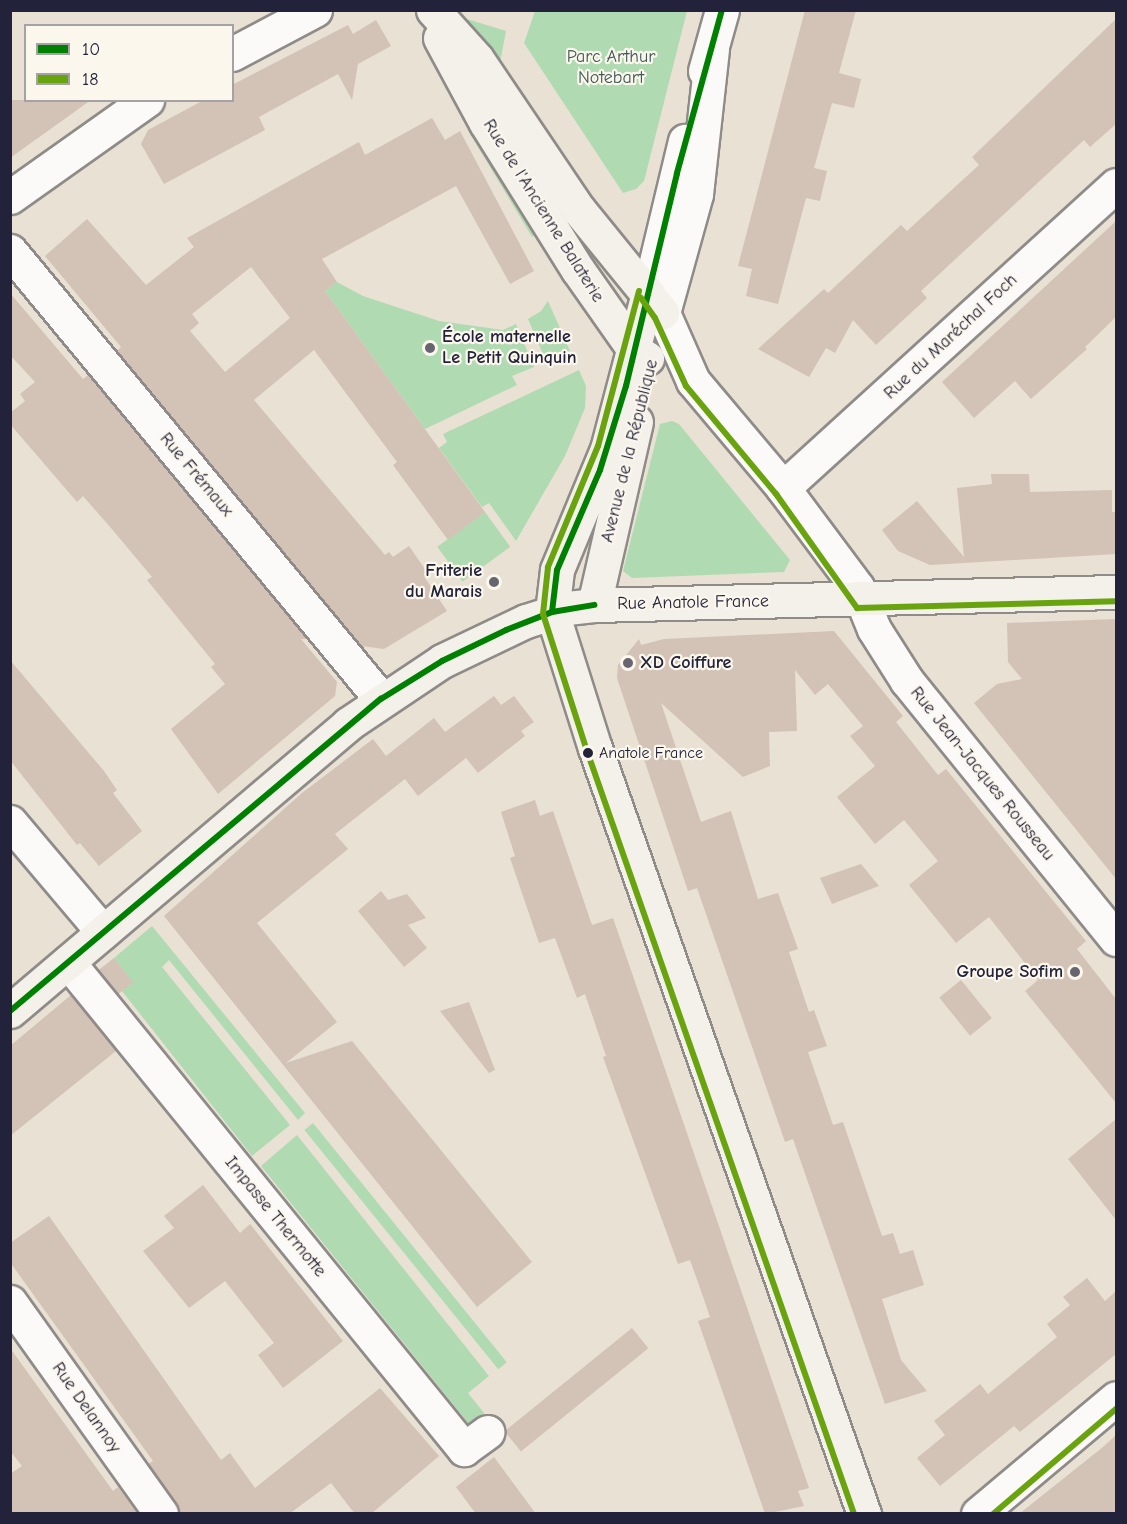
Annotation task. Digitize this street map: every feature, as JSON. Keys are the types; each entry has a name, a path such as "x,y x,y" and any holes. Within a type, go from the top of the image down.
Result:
{"street":[{"path":"234,53 315,10"},
{"name":"Rue de l'Ancienne Balaterie","path":"425,10 492,133 578,270 643,356 693,381"},
{"name":"Rue de l'Ancienne Balaterie","path":"433,10 477,59 579,210 656,303 693,381 783,488 856,586 862,600"},
{"name":"Avenue de la République","path":"594,605 643,356 656,303 696,194 712,50 722,10"},
{"path":"10,197 144,102"},
{"name":"Rue du Maréchal Foch","path":"783,488 1116,185"},
{"name":"Rue Frémaux","path":"10,251 381,699"},
{"name":"Avenue de la République","path":"552,612 557,570 643,356"},
{"name":"Rue Anatole France","path":"10,1011 381,699 471,647 552,612 594,605 1116,592"},
{"name":"Rue Jean-Jacques Rousseau","path":"862,600 874,629 907,681 1116,939"},
{"path":"552,612 595,747 844,1468 864,1514"},
{"path":"10,822 103,932"},
{"name":"Impasse Thermotte","path":"68,962 464,1449 487,1432"},
{"name":"Rue Delannoy","path":"10,1302 161,1514"},
{"path":"978,1514 1116,1398"}],"green space":[{"name":"Parc Arthur Notebart","path":"535,11 687,11 644,181 636,189 623,193 524,43"},
{"path":"454,15 506,31 498,73"},
{"path":"477,124 541,231 532,237 468,130"},
{"path":"337,282 363,296 439,321 503,330 516,324 534,367 512,376 517,385 425,429 325,291"},
{"path":"548,301 570,351 546,361 528,319 541,311"},
{"path":"579,370 586,386 585,408 565,456 516,541 489,503 482,507 439,448 447,442 443,434"},
{"path":"672,421 679,424 790,560 784,572 632,578 623,571 660,424"},
{"path":"485,512 510,547 463,581 437,547"},
{"path":"152,926 305,1113 298,1120 169,960 162,967 290,1125 252,1156 122,991 132,982 114,958"},
{"path":"313,1123 507,1362 498,1369 304,1130"},
{"path":"297,1135 489,1376 468,1393 484,1413 469,1424 261,1166"}],"building":[{"path":"805,10 856,10 839,73 861,79 854,108 832,103 814,168 827,171 820,201 806,198 778,304 746,296 752,269 738,266"},
{"path":"1116,19 1116,124 1090,147 1084,140 921,291 927,298 876,345 853,320 835,353 826,348 809,377 758,349 824,289 828,293 901,225 907,231 979,165 972,157"},
{"path":"376,20 391,46 358,64 352,100 338,74 259,117 265,130 164,184 141,144 148,130 200,102 234,102 234,84 348,25 353,34"},
{"path":"10,100 88,102 10,158"},
{"path":"432,118 445,140 460,131 534,271 510,284 456,186 322,259 337,282 325,291 485,512 448,540 393,465 397,462 314,350 254,400 385,555 389,552 393,557 409,546 429,575 425,578 447,611 384,649 362,646 117,351 121,347 45,256 87,219 146,285 194,247 187,238 359,142 365,155","holes":["251,267 290,318 225,372 190,331 199,323 192,314"]},
{"path":"1116,221 1116,317 1085,347 1087,349 1031,399 1015,381 974,418 942,382"},
{"path":"10,293 83,379 88,375 307,639 301,639 337,682 335,696 218,794 171,729 225,684 211,667 215,664 147,580 152,577 111,528 83,496 77,502 10,424 10,413 25,401 20,394 35,382 10,355"},
{"path":"991,474 1029,474 1030,492 1112,490 1112,512 1116,512 1116,554 930,565 898,551 882,530 917,501 964,557 957,488 992,484"},
{"path":"1116,619 1116,879 974,703 997,684 1022,679 1008,662 1007,623"},
{"path":"834,631 903,716 896,722 938,775 946,769 1086,941 1077,949 1116,999 1116,1103 1025,991 1038,980 989,917 956,943 909,885 938,861 904,820 875,844 837,797 875,766 850,736 863,726 828,684 815,695 795,670 797,731 769,732 770,766 743,777 661,703 701,822 731,811 758,899 778,893 798,949 789,952 809,1012 814,1010 827,1046 808,1052 833,1125 843,1122 882,1236 893,1233 900,1254 913,1250 924,1285 882,1299 901,1360 927,1391 885,1404 793,1139 785,1142 697,888 688,891 617,678 618,665 639,639 641,645 664,639"},
{"path":"10,660 104,771 117,790 113,793 142,831 99,866 80,843 77,845 10,760"},
{"path":"494,696 501,705 514,696 534,722 521,731 525,736 478,773 466,758 418,796 405,779 335,834 348,849 257,923 337,1022 286,1063 352,1041 532,1262 477,1307 164,916 302,793 373,739 386,756 434,718 445,732"},
{"path":"535,800 540,816 553,811 592,925 613,918 809,1488 798,1491 804,1506 765,1514 698,1321 710,1317 700,1288 690,1260 678,1264 603,1057 606,1056 585,994 577,998 555,938 539,943 510,858 515,856 501,812"},
{"path":"861,864 879,886 832,904 820,878"},
{"path":"381,891 388,900 407,894 426,918 408,925 427,948 404,967 358,911"},
{"path":"114,958 133,982 117,995 98,970"},
{"path":"961,980 992,1018 970,1036 939,998"},
{"path":"71,995 116,1051 10,1136 10,1046"},
{"path":"469,1002 495,1070 489,1073 440,1011"},
{"path":"1116,1119 1116,1220 1068,1159"},
{"path":"203,1185 240,1233 250,1224 343,1341 283,1388 258,1355 274,1343 225,1281 189,1308 143,1251 174,1228 164,1216"},
{"path":"49,1216 221,1460 230,1453 255,1488 380,1388 439,1456 371,1514 355,1514 331,1483 289,1514 180,1514 148,1464 153,1461 10,1262 10,1243"},
{"path":"1087,1278 1105,1301 1116,1291 1116,1354 1020,1432 1014,1426 940,1486 917,1458 945,1435 934,1421 980,1384 988,1394 1057,1337 1047,1324 1070,1305 1063,1297"},
{"path":"632,1328 648,1348 521,1451 505,1431"},
{"path":"10,1348 113,1491 118,1487 138,1514 10,1514 10,1474 22,1466 10,1451"},
{"path":"1116,1435 1116,1514 1019,1514 1103,1447"},
{"path":"494,1457 536,1514 476,1514 456,1487"}],"transit line":[{"name":"10","path":"552,612 557,570 600,470 626,386 677,173 722,10"},
{"name":"18","path":"639,291 598,446 548,567 543,614 587,751 854,1514"},
{"name":"18","path":"641,298 655,318 686,386 776,494 857,608 1116,601"},
{"name":"10","path":"10,1011 381,699 442,661 506,630 552,612 594,605"},
{"name":"18","path":"993,1514 1116,1409"}],"place":[{"name":"École maternelle Le Petit Quinquin","path":"430,348"},
{"name":"Friterie du Marais","path":"494,582"},
{"name":"XD Coiffure","path":"628,663"},
{"name":"Anatole France","path":"588,753"},
{"name":"Groupe Sofim","path":"1075,972"}]}
